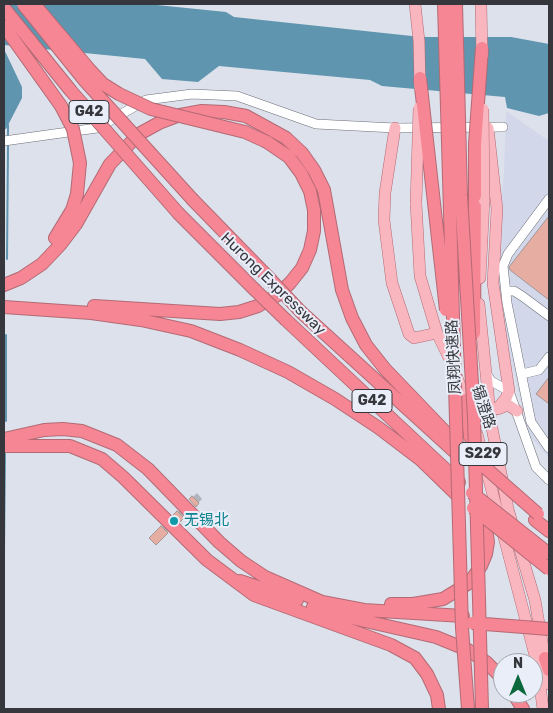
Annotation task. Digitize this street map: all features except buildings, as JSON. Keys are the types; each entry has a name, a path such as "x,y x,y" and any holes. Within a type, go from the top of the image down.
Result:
{"highway":[{"name":"Hurong Expressway","path":"23,4 85,81 193,200 301,312 536,517 549,531"},
{"path":"4,306 42,304 220,314 239,312 258,306 276,296 290,283 302,268 310,250 314,231 314,210 310,192 301,173 289,158 267,142 237,130 151,109 119,94 103,84 89,70 34,4"},
{"name":"凤翔快速路","path":"444,4 462,622 468,709"},
{"name":"凤翔快速路","path":"456,4 461,196 474,418 482,709"},
{"name":"Hurong Expressway","path":"4,8 71,91 179,214 457,488 548,553"},
{"path":"4,26 61,106 73,129 80,163 77,194 63,228 32,261 4,277"},
{"path":"474,418 475,144 482,48"},
{"path":"420,78 456,412"},
{"path":"4,285 21,278 42,264 60,245 76,224 110,164 139,134 173,118 202,111 246,116 286,138 302,153 314,170 324,190 342,290 366,346 455,446"},
{"path":"4,306 91,313 141,320 191,331 240,350 288,372 335,399 379,428 457,488 549,569"},
{"path":"391,615 413,604 442,599 461,590 476,575 486,554 486,530 472,452 466,400"},
{"path":"4,435 53,430 82,431 117,445 148,469 240,561 321,611 364,612 549,629"},
{"path":"4,439 24,434"},
{"path":"4,446 43,444 70,446 102,459 228,578 254,595 391,645 415,658 428,674 437,695 439,709"},
{"path":"4,450 43,444"},
{"path":"536,517 549,523"},
{"path":"228,578 295,594"},
{"path":"364,612 391,615 468,650 493,669"},
{"path":"462,622 549,622"},
{"path":"459,709 457,682 462,622"}],"main road":[{"name":"锡澄路","path":"415,4 420,78 416,203 420,276 437,333 466,400 537,663 543,709"},
{"name":"锡澄路","path":"481,4 484,200 479,301 485,372 491,423 500,470 508,509 535,600 549,684"},
{"path":"395,128 387,177 384,220 392,283 409,334 414,338 437,333"},
{"path":"488,128 497,209 493,283 509,390 506,398 498,408 496,422 500,470"},
{"path":"498,408 508,405 517,411"}],"street":[{"path":"4,141 97,128 146,100 192,94 237,96 316,124 395,128 503,127"},
{"path":"549,199 508,254 503,266 531,422 549,448"},
{"path":"506,291 522,296 549,316"},
{"path":"522,374 539,370 549,357"},
{"path":"485,372 491,382 509,390 536,467 549,480"}],"shaded area":[{"path":"506,111 549,141 549,458 529,435 499,311 496,250 504,173"}],"water":[{"path":"4,4 147,4 226,12 234,17 421,37 511,37 549,44 549,113 539,116 507,108 505,97 382,86 370,80 219,66 198,82 162,79 145,59 4,45"},
{"path":"4,49 22,87 22,98 6,129 4,129"}],"waterway":[{"path":"8,125 8,135"},
{"path":"7,259 8,146"},
{"path":"6,335 6,421"},
{"path":"4,551 5,453"}],"place":[{"name":"无锡北","path":"174,521"}]}
